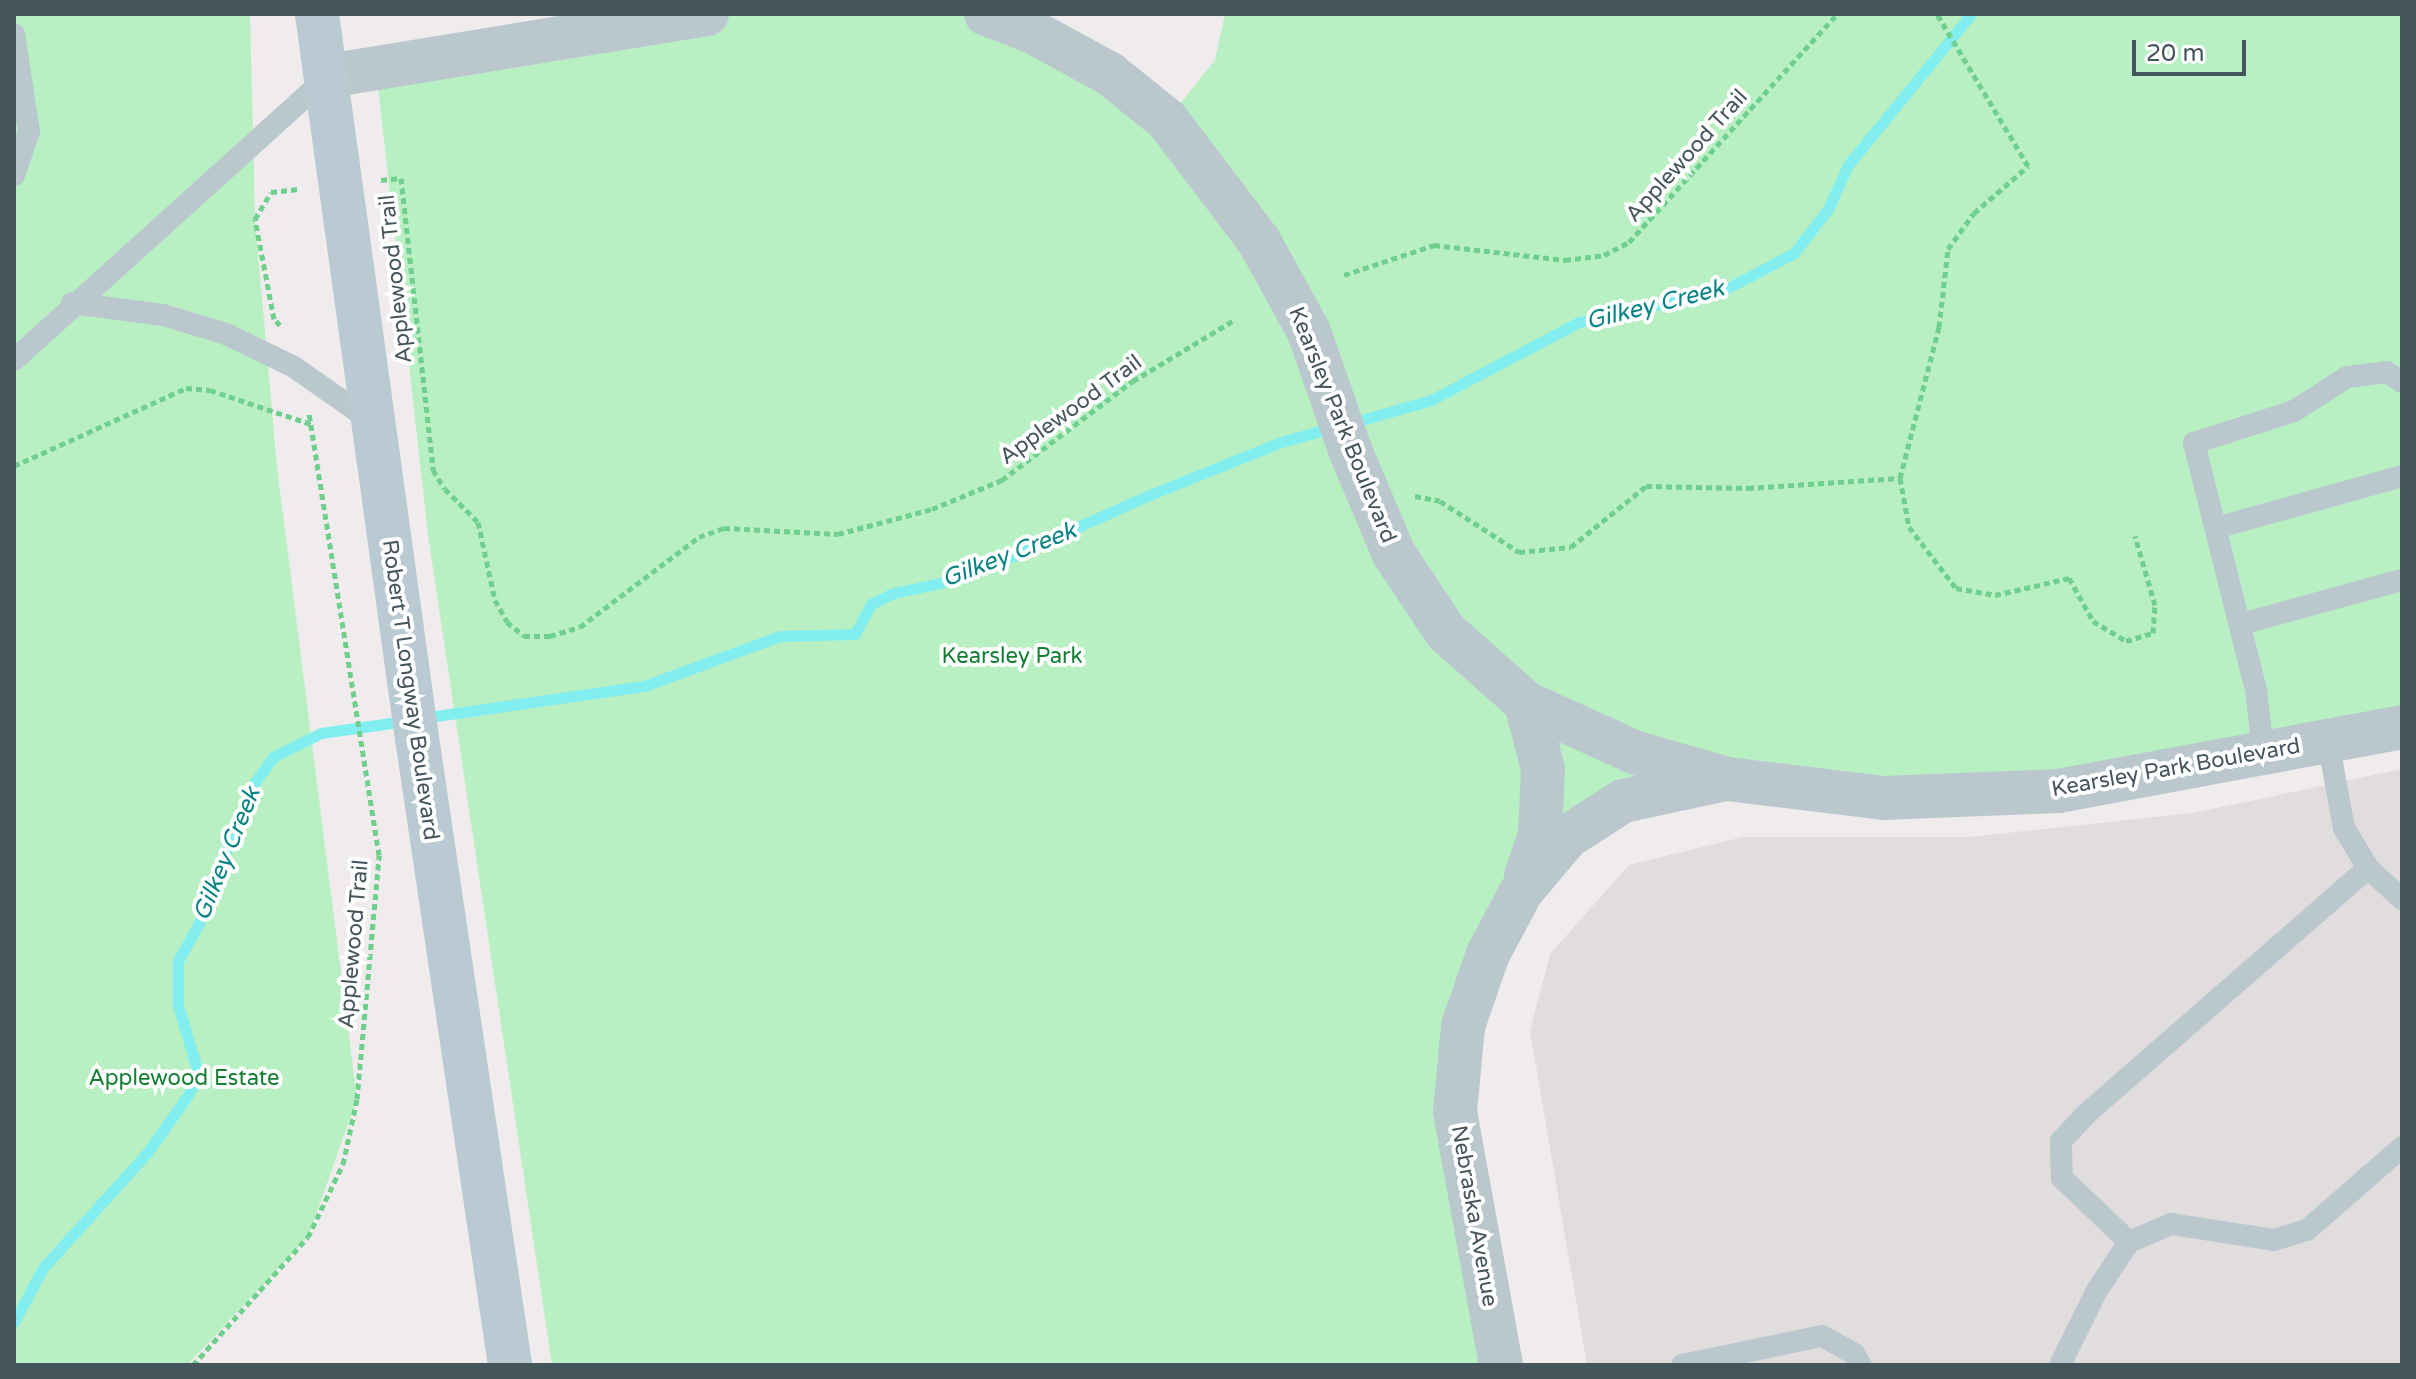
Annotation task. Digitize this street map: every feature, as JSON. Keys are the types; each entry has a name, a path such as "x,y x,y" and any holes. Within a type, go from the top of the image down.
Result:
{"street":[{"name":"Robert T Longway Boulevard","path":"317,14 328,76 371,421 510,1365"},
{"path":"328,76 707,14"},
{"name":"Kearsley Park Boulevard","path":"986,14 1032,23 1110,74 1167,120 1259,241 1309,332 1343,430 1394,554 1446,632 1526,703 1636,753 1727,779 1884,798 2058,791 2402,727"},
{"path":"1521,892 1540,835 1543,769 1526,703"},
{"name":"Nebraska Avenue","path":"1501,1365 1455,1112 1463,1026 1488,954 1521,892 1567,837 1623,801 1727,779"}],"lane":[{"path":"14,34 29,132 14,175"},
{"path":"14,360 72,303 328,76"},
{"path":"72,303 163,315 226,334 304,373 371,421"},
{"path":"2263,753 2256,690 2194,443 2294,411 2347,377 2387,372 2402,382"},
{"path":"2216,528 2402,476"},
{"path":"2241,624 2402,580"},
{"path":"2328,741 2344,828 2368,868 2402,899"},
{"path":"2129,1242 2062,1178 2061,1141 2368,868"},
{"path":"2060,1365 2096,1292 2129,1242 2171,1224 2274,1240 2307,1230 2402,1147"},
{"path":"1682,1365 1822,1336 1854,1354 1861,1365"}],"path":[{"name":"Applewood Trail","path":"1344,275 1434,245 1565,260 1604,255 1629,242 1837,14"},
{"path":"1937,14 2028,166 1974,213 1948,249 1939,327 1900,478 1909,527 1956,588 1995,595 2069,578 2093,621 2126,641 2153,633 2155,605 2135,536"},
{"name":"Applewood Trail","path":"193,1365 308,1237 343,1164 357,1099 379,855 354,708 301,347 274,319 255,219 271,192 401,178 433,470 445,489 478,522 495,600 507,622 524,636 550,636 580,627 699,537 724,528 838,534 932,509 1002,480 1133,381 1234,320"},
{"path":"14,466 186,388 210,390 311,424"},
{"path":"1406,494 1440,501 1519,552 1571,547 1646,486 1748,488 1900,478"}],"shaded area":[{"path":"2402,769 2402,1365 1587,1365 1530,1031 1550,954 1629,865 1743,837 1969,837 2193,813"}],"green space":[{"name":"Applewood Estate","path":"14,14 250,14 255,219 277,467 357,1099 308,1237 187,1365 14,1365"},
{"name":"Kearsley Park","path":"705,14 961,14 1033,32 1167,120 1215,60 1225,14 2402,14 2402,727 2058,791 1727,779 1567,837 1463,1026 1501,1365 552,1365 428,535 376,69"}],"waterway":[{"name":"Gilkey Creek","path":"1351,423 1431,400 1579,322 1724,290 1794,253 1828,209 1848,165 1971,14"},
{"name":"Gilkey Creek","path":"422,718 644,686 780,636 855,634 871,604 894,593 963,578 1152,494 1278,443 1334,427"},
{"name":"Gilkey Creek","path":"14,1322 43,1268 147,1153 188,1095 198,1073 178,1005 178,961 198,925 250,789 273,757 321,733 405,721"}]}
